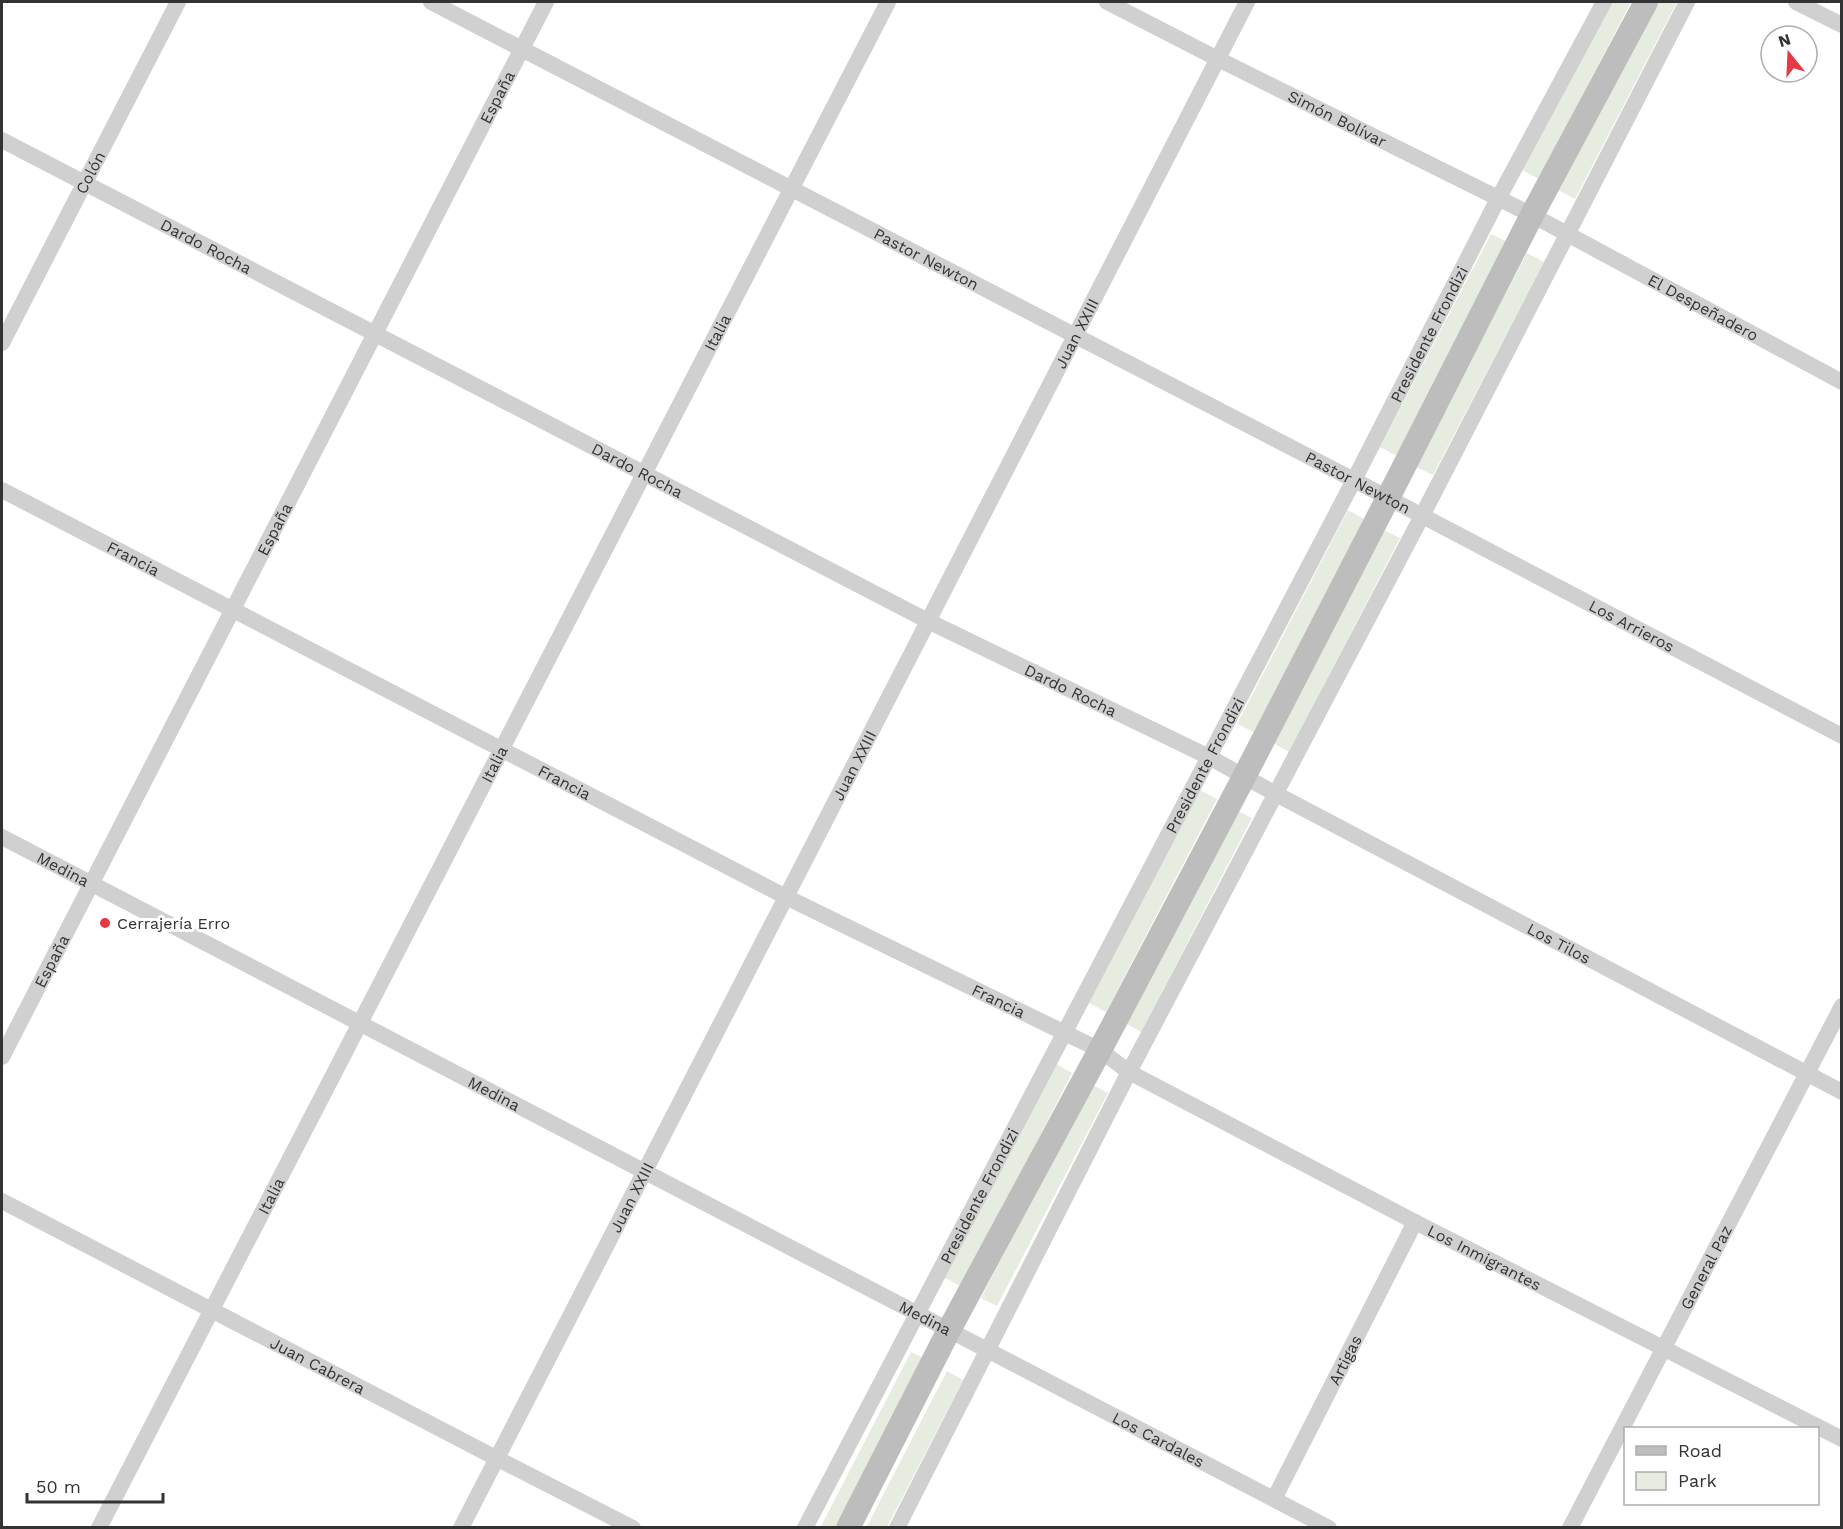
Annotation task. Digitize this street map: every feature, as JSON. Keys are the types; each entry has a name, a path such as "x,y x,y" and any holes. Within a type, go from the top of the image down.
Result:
{"main road":[{"path":"848,1527 949,1330 1244,777 1532,216 1646,2"}],"street":[{"name":"Colón","path":"2,343 178,2"},
{"name":"Pastor Newton","path":"430,2 1422,516"},
{"name":"España","path":"2,1057 546,2"},
{"name":"Italia","path":"99,1527 888,2"},
{"name":"Simón Bolívar","path":"1107,2 1567,234"},
{"name":"Juan XXIII","path":"461,1527 1247,2"},
{"name":"Presidente Frondizi","path":"805,1527 1354,480 1498,199 1604,2"},
{"path":"897,1527 1130,1072 1422,516 1687,2"},
{"path":"1796,2 1842,25"},
{"name":"Dardo Rocha","path":"2,140 928,621 1209,757 1276,794"},
{"name":"El Despeñadero","path":"1567,234 1842,382"},
{"name":"Francia","path":"2,490 786,897 1100,1050 1130,1072"},
{"name":"Los Arrieros","path":"1422,516 1842,736"},
{"name":"Los Tilos","path":"1276,794 1842,1092"},
{"name":"Medina","path":"2,837 987,1350"},
{"name":"General Paz","path":"1570,1527 1842,1006"},
{"name":"Los Inmigrantes","path":"1130,1072 1415,1222 1819,1427"},
{"name":"Juan Cabrera","path":"2,1201 633,1527"},
{"name":"Artigas","path":"1274,1499 1415,1222"},
{"name":"Los Cardales","path":"987,1350 1329,1527"},
{"name":"Los Inmigrantes","path":"1819,1427 1842,1439"}],"green space":[{"path":"1610,2 1631,2 1539,179 1522,170"},
{"path":"1656,2 1677,2 1575,199 1558,190"},
{"path":"1491,234 1508,242 1397,456 1380,447"},
{"path":"1527,253 1544,262 1433,475 1416,467"},
{"path":"1348,510 1364,519 1254,732 1237,724"},
{"path":"1383,530 1400,538 1289,752 1273,743"},
{"path":"1200,790 1217,799 1106,1012 1089,1003"},
{"path":"1236,810 1252,818 1141,1032 1125,1023"},
{"path":"1056,1064 1072,1073 962,1287 945,1278"},
{"path":"1091,1084 1108,1093 997,1306 981,1298"},
{"path":"911,1352 928,1360 841,1527 820,1528"},
{"path":"947,1371 963,1380 887,1527 866,1528"}],"place":[{"name":"Cerrajería Erro","path":"105,923"}]}
